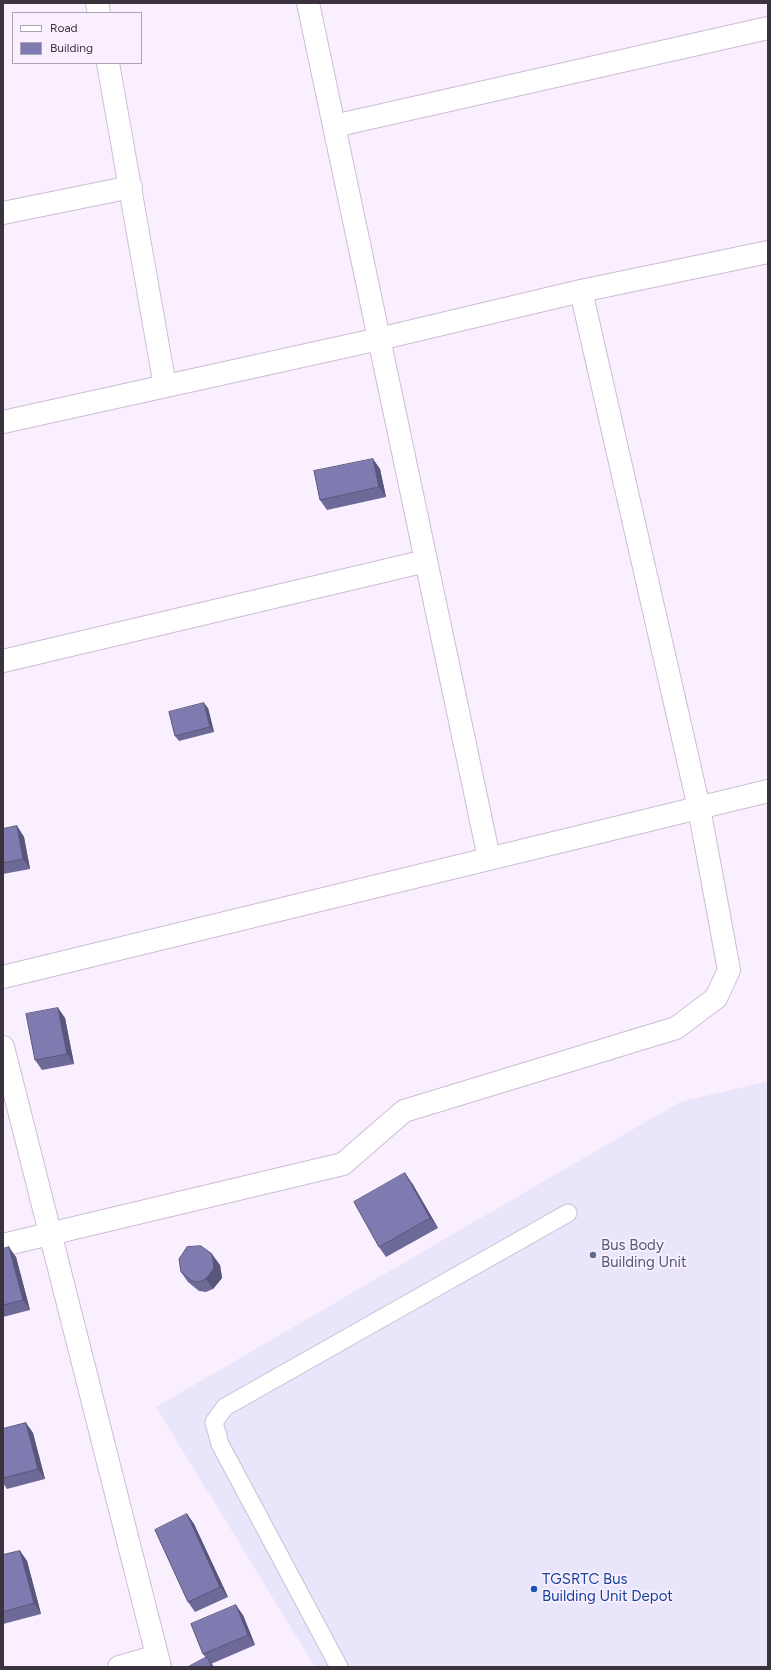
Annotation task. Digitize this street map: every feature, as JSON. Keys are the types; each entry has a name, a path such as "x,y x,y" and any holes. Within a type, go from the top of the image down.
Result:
{"street":[{"path":"308,3 489,858"},
{"path":"334,126 768,28"},
{"path":"108,64 165,386"},
{"path":"3,213 131,187"},
{"path":"3,422 379,339 581,291 768,252"},
{"path":"3,1245 343,1164 404,1110 676,1028 716,998 729,970 699,808 581,291"},
{"path":"3,661 426,561"},
{"path":"3,977 768,791"},
{"path":"3,1047 158,1662 119,1667"}],"lane":[{"path":"339,1667 220,1444 214,1422 225,1407 568,1213"}],"shaded area":[{"name":"Bus Body Building Unit","path":"768,1081 768,1667 315,1667 156,1407 680,1102"}],"building":[{"path":"373,459 379,487 320,500 314,471"},
{"path":"204,703 210,727 175,736 169,712"},
{"path":"17,826 23,859 3,863 3,829"},
{"path":"58,1008 67,1054 35,1060 26,1014"},
{"path":"405,1173 430,1218 379,1247 354,1202"},
{"path":"201,1246 212,1254 214,1268 206,1279 199,1282 192,1281 181,1272 179,1259 187,1247"},
{"path":"9,1247 23,1300 3,1305 3,1249"},
{"path":"26,1423 38,1469 3,1478 3,1429"},
{"path":"187,1514 220,1587 188,1602 155,1530"},
{"path":"20,1551 34,1603 3,1612 3,1555"},
{"path":"236,1605 248,1635 203,1654 191,1624"},
{"path":"207,1657 212,1667 188,1667"}],"place":[{"name":"Bus Body Building Unit","path":"593,1255"},
{"name":"TGSRTC Bus Building Unit Depot","path":"534,1589"}]}
